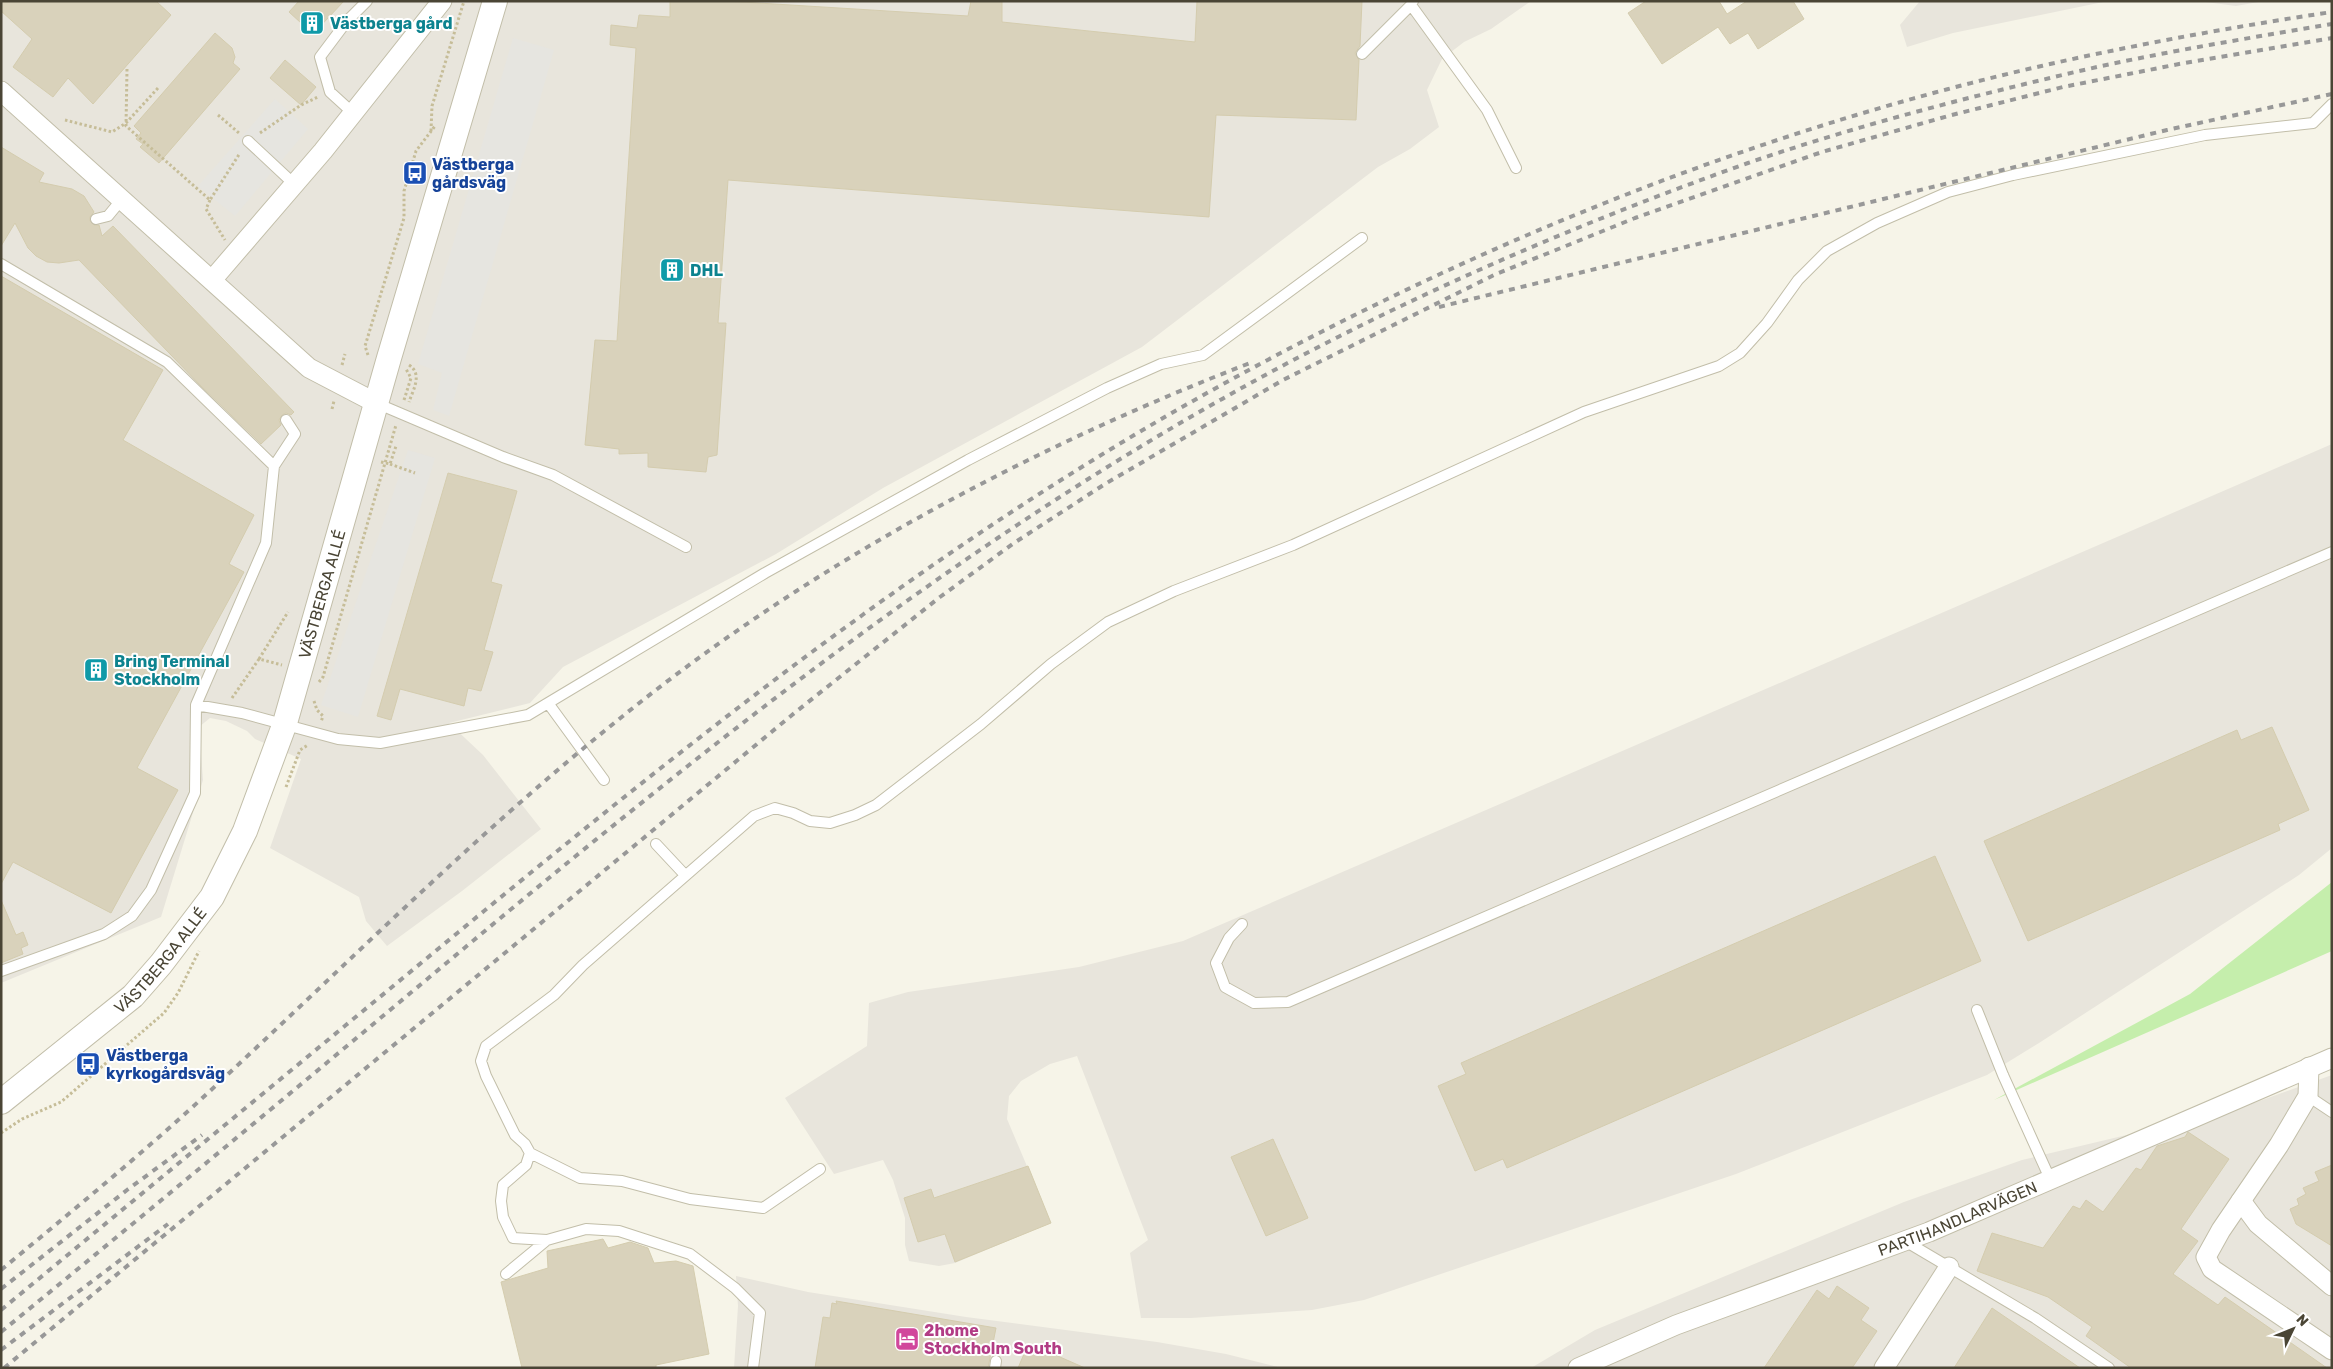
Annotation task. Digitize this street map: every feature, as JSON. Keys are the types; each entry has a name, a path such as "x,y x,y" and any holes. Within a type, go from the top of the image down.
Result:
{"street":[{"path":"212,280 353,113 442,1"},
{"name":"VÄSTBERGA ALLÉ","path":"1,1102 133,996 212,897 245,831 285,723 309,677 376,403 494,1"},
{"path":"1,91 309,368 376,403"},
{"name":"PARTIHANDLARVÄGEN","path":"1578,1368 1676,1325 1905,1241 2051,1181 2332,1058"},
{"path":"2309,1067 2308,1096 2279,1145 2221,1230 2206,1257 2212,1269 2332,1350"},
{"path":"2241,1201 2258,1224 2332,1286"},
{"path":"1886,1367 1949,1267"}],"lane":[{"path":"353,113 330,92 320,57 347,21 367,1"},
{"path":"1362,54 1412,3 1487,110 1516,168"},
{"path":"820,1169 763,1208 690,1199 622,1181 580,1178 530,1153 525,1144 515,1135 486,1076 481,1061 486,1046 554,995 583,965 754,816 775,808 793,813 810,821 830,822 855,815 876,805 981,724 1051,664 1108,622 1174,591 1293,545 1584,412 1719,366 1740,353 1768,323 1798,280 1827,251 1877,222 1948,192 2013,175 2205,135 2314,123 2332,104"},
{"path":"248,141 294,184"},
{"path":"96,219 108,216 122,199"},
{"path":"196,705 285,723 338,739 380,743 528,715 773,568 960,464 1107,388 1161,364 1203,355 1362,238"},
{"path":"1,264 167,362 274,466"},
{"path":"376,403 503,458 553,475 686,547"},
{"path":"1,970 104,934 132,916 151,890 195,792 196,705 266,543 274,466 294,434 286,420"},
{"path":"1242,924 1229,938 1216,964 1226,987 1254,1003 1288,1002 2332,552"},
{"path":"548,703 604,780"},
{"path":"656,844 685,875"},
{"path":"1977,1010 2002,1075 2051,1181"},
{"path":"2308,1096 2332,1112"},
{"path":"530,1153 526,1165 503,1185 500,1201 503,1217 514,1238 547,1240 586,1229 619,1231 690,1254 734,1288 760,1313 753,1368"},
{"path":"506,1274 547,1240"},
{"path":"1905,1241 2035,1318 2109,1368"}],"path":[{"path":"432,137 432,106 464,1"},
{"path":"126,69 126,126 210,200"},
{"path":"65,120 112,132 126,122 158,88"},
{"path":"234,255 206,209 210,200 248,141 300,105 330,92"},
{"path":"218,115 248,141"},
{"path":"370,358 365,351 365,346 404,218 404,191 416,151 436,124"},
{"path":"408,364 415,369 417,378 409,402"},
{"path":"404,400 411,378 406,369"},
{"path":"323,677 390,446"},
{"path":"390,464 414,473"},
{"path":"223,710 260,659 288,612"},
{"path":"260,659 309,677 323,677"},
{"path":"309,677 323,677"},
{"path":"1,1133 22,1119 61,1102 164,1013 178,994"}],"shaded area":[{"path":"1,1 1531,1 1491,29 1464,42 1442,59 1427,90 1439,127 1410,149 1378,167 1142,347 883,488 776,554 563,667 530,703 449,723 483,755 541,829 462,891 387,946 366,921 359,897 270,848 301,759 255,739 247,731 226,721 210,718 199,727 203,780 161,917 1,983"},
{"path":"1920,1 2108,1 1953,33 1907,47 1900,25"},
{"path":"2198,1 2264,1 2236,6"},
{"path":"513,38 554,50 449,416 433,410 442,373 418,364"},
{"path":"275,99 308,129 235,216 198,186"},
{"path":"2332,444 2332,848 2299,875 1987,1075 1736,1174 1364,1300 1312,1310 1191,1318 1141,1318 1130,1253 1148,1240 1077,1056 1050,1064 1021,1081 1009,1096 1007,1119 1051,1223 955,1263 939,1266 909,1261 905,1245 905,1218 893,1180 883,1160 834,1174 785,1098 867,1046 869,1003 908,992 1079,967 1183,941"},
{"path":"408,450 435,458 358,717 321,705"},
{"path":"2332,1075 2332,1368 1531,1368 1595,1330 1904,1202 2022,1160 2240,1108"},
{"path":"736,1276 808,1292 966,1317 1157,1342 1226,1354 1282,1368 734,1368 738,1306"}],"green space":[{"path":"2332,882 2332,951 1994,1100 2190,994"}],"building":[{"path":"1,1 156,1 171,15 93,104 68,78 53,97 13,67 32,39 1,11"},
{"name":"Västberga gård","path":"299,1 344,1 313,34 289,12"},
{"name":"DHL","path":"670,1 726,1 968,16 971,1 1002,1 1002,22 1195,42 1197,1 1362,1 1360,46 1355,53 1359,60 1356,120 1216,115 1209,217 728,180 718,323 726,323 717,455 708,457 706,472 648,467 648,453 619,454 619,449 585,445 595,340 617,341 636,48 610,45 611,25 637,28 639,15 670,17"},
{"path":"1646,1 1719,1 1727,14 1747,1 1793,1 1804,19 1758,49 1748,33 1730,44 1718,27 1662,64 1628,13"},
{"path":"215,33 232,48 235,57 233,63 240,69 159,163 140,147 143,144 136,139 141,133 134,126"},
{"path":"285,60 316,87 301,105 270,78"},
{"path":"1,147 44,173 39,182 72,189 84,196 94,212 90,217 90,221 94,225 99,225 102,236 113,226 294,412 291,415 286,413 282,415 279,420 281,425 261,444 200,385 79,260 59,263 47,262 36,256 28,248 15,223 1,246"},
{"name":"Bring Terminal Stockholm","path":"1,276 163,370 123,440 254,515 229,564 244,572 137,768 178,790 111,913 13,862 1,884"},
{"path":"448,473 517,491 491,582 502,585 484,650 493,652 481,691 468,688 464,706 400,689 391,720 377,716"},
{"path":"2272,727 2309,810 2278,824 2280,830 2028,941 1984,841 2237,730 2241,740"},
{"path":"1935,856 1981,961 1507,1168 1503,1159 1475,1171 1438,1086 1466,1074 1461,1063"},
{"path":"1,900 16,935 23,932 28,945 21,948 23,954 1,963"},
{"path":"2188,1132 2229,1159 2181,1229 2198,1241 2173,1274 2218,1305 2225,1297 2327,1368 2131,1368 2086,1336 2092,1327 2048,1297 1977,1271 1992,1233 2043,1248 2073,1206 2080,1209 2086,1200 2103,1212 2136,1168 2141,1170 2157,1146 2185,1137"},
{"path":"1273,1139 1308,1218 1266,1236 1231,1157"},
{"path":"2332,1165 2332,1246 2296,1224 2290,1209 2299,1205 2297,1199 2306,1194 2303,1188 2319,1181 2315,1172"},
{"path":"1028,1166 1051,1223 955,1262 945,1234 918,1242 904,1198 931,1189 934,1198"},
{"path":"603,1239 608,1248 630,1242 648,1248 654,1263 676,1261 693,1266 709,1354 656,1365 656,1368 522,1368 501,1282 548,1268 547,1251"},
{"path":"1837,1286 1869,1308 1861,1320 1877,1331 1852,1368 1764,1368 1817,1290 1829,1299"},
{"name":"2home Stockholm South","path":"836,1301 996,1328 988,1368 815,1368 823,1317 830,1318 832,1303 837,1304"},
{"path":"1992,1308 2080,1368 1954,1368"},
{"path":"1027,1347 1043,1353 1044,1350 1085,1368 1018,1368"}],"railway":[{"path":"1,1310 484,911 740,707 827,641 1005,516 1191,402 1293,347 1396,295 1502,246 1609,202 1717,161 1827,124 1938,92 2050,64 2191,35 2332,12"},
{"path":"1,1332 575,856 782,693 887,615 995,540 1105,468 1218,401 1334,339 1435,290 1538,244 1748,163 1898,117 2050,78 2155,55 2332,24"},
{"path":"4,1368 792,715 940,597 1014,543 1105,484 1283,380 1494,275 1635,218 1822,152 1948,116 2063,87 2179,64 2332,38"},
{"path":"1439,307 2167,130 2332,94"},
{"path":"1,1270 115,1175 199,1101 416,897 513,809 613,724 686,668 761,615 838,565 917,518 998,475 1081,435 1165,397 1250,363"},
{"path":"1,1289 127,1190 202,1135"},
{"path":"1,1350 168,1224"}],"place":[{"name":"Västberga gård","path":"312,23"},
{"name":"Västberga gårdsväg","path":"415,173"},
{"name":"DHL","path":"672,270"},
{"name":"Bring Terminal Stockholm","path":"96,670"},
{"name":"Västberga kyrkogårdsväg","path":"88,1064"},
{"name":"2home Stockholm South","path":"907,1339"}]}
